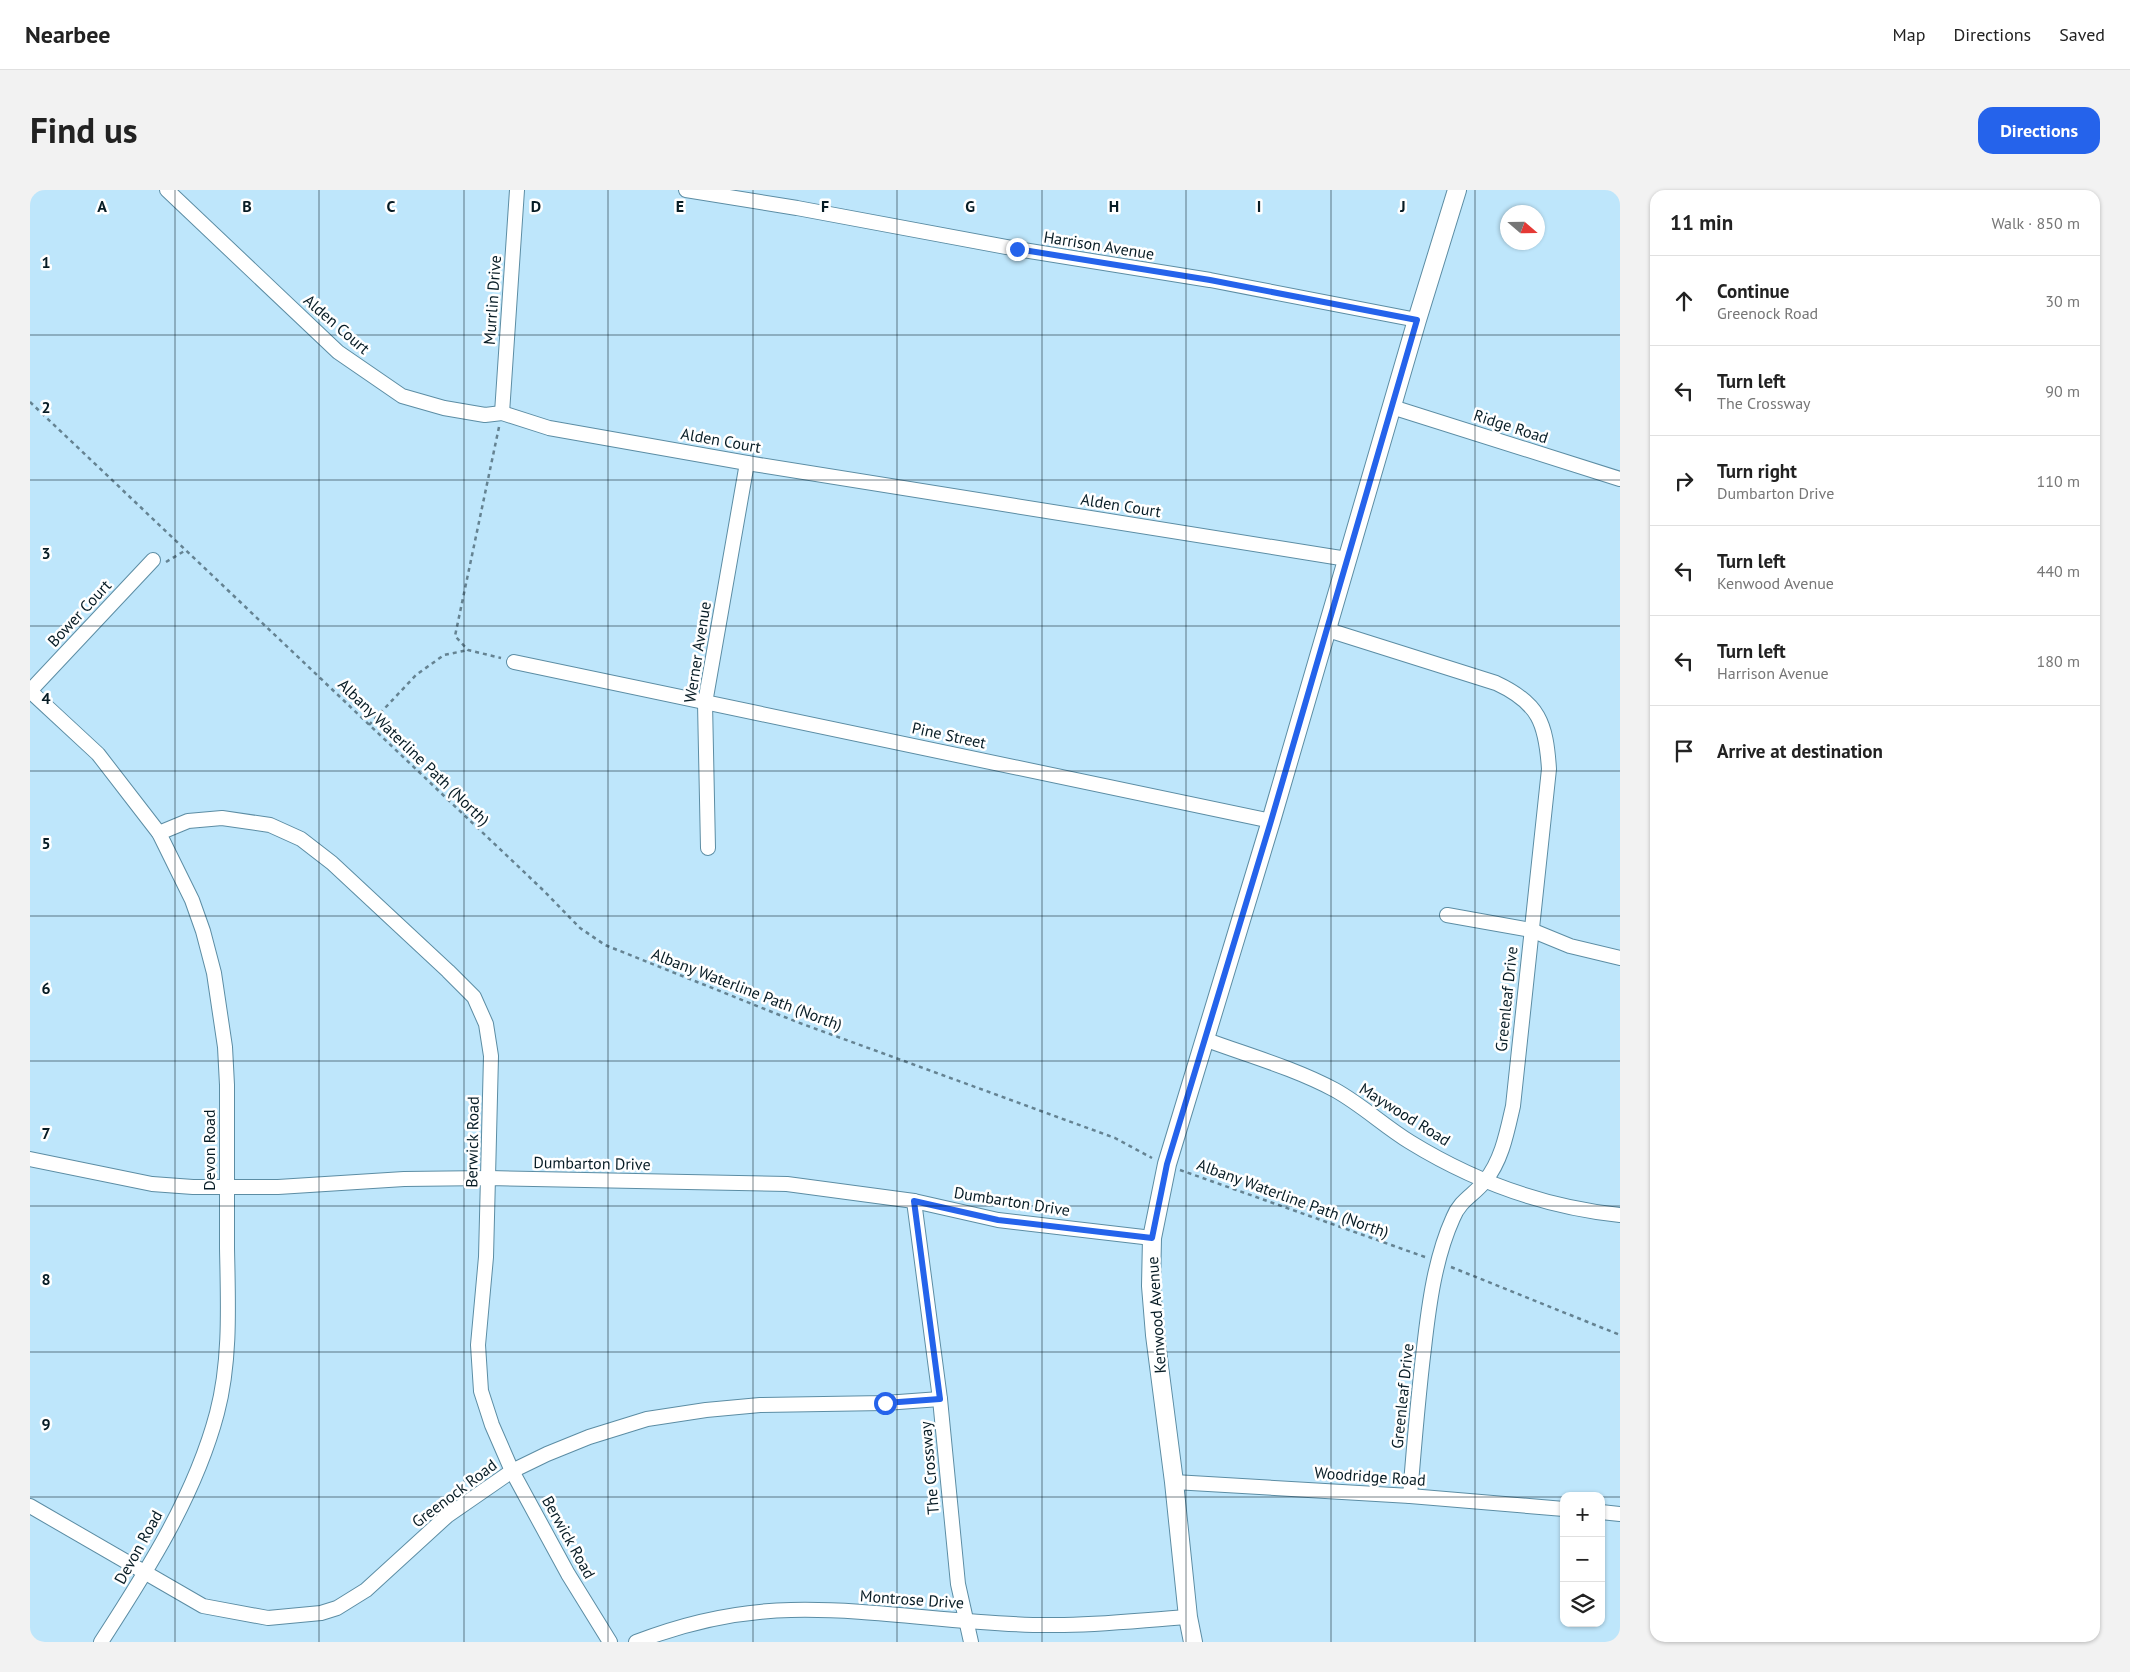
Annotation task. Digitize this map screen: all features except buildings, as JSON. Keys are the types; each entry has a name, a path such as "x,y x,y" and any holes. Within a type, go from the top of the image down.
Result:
{"street":[{"name":"Alden Court","path":"167,190 338,352 402,396 444,408 485,415 502,413 549,428 747,463 1347,559"},
{"name":"Murrlin Drive","path":"502,413 517,190"},
{"name":"Harrison Avenue","path":"686,190 797,208 1017,249 1210,280 1417,320"},
{"name":"Kenwood Avenue","path":"1193,1642 1188,1617 1174,1482 1155,1335 1151,1286 1152,1238 1167,1164 1328,630 1417,320 1457,190"},
{"name":"Ridge Road","path":"1392,407 1620,479"},
{"name":"Werner Avenue","path":"708,848 705,703 747,463"},
{"name":"Bower Court","path":"30,691 153,560"},
{"name":"Greenleaf Drive","path":"1328,630 1496,683 1521,696 1532,706 1543,728 1547,746 1549,769 1513,1106 1504,1144 1485,1181 1463,1200 1453,1217 1438,1262 1428,1312 1416,1414 1410,1496"},
{"name":"Pine Street","path":"514,662 1271,821"},
{"name":"Devon Road","path":"30,691 98,754 158,833 192,900 203,931 214,973 225,1048 227,1085 228,1329 217,1412 202,1458 176,1516 145,1574 101,1642"},
{"name":"Berwick Road","path":"158,833 188,821 222,818 270,825 301,839 332,863 474,997 486,1024 491,1056 486,1257 478,1345 481,1391 492,1425 512,1471 568,1574 610,1642"},
{"path":"1447,915 1531,930 1570,946 1620,958"},
{"name":"Maywood Road","path":"1204,1039 1335,1090 1410,1142 1485,1181 1540,1201 1594,1212 1620,1215"},
{"name":"Dumbarton Drive","path":"30,1159 152,1184 193,1187 278,1187 404,1179 489,1178 787,1184 914,1201 998,1220 1152,1238"},
{"name":"The Crossway","path":"914,1201 940,1399 958,1584 968,1620 971,1642"},
{"name":"Greenock Road","path":"30,1506 203,1606 268,1618 321,1612 337,1608 366,1590 446,1516 512,1471 589,1437 647,1419 706,1410 760,1405 885,1403 940,1399"},
{"name":"Woodridge Road","path":"1174,1482 1410,1496 1560,1509"},
{"path":"1605,1512 1620,1514"},
{"name":"Montrose Drive","path":"636,1642 668,1629 714,1619 790,1610 847,1611 1048,1625 1188,1617"}],"path":[{"name":"Albany Waterline Path (North)","path":"30,402 580,928 605,945 797,1022 1115,1138 1167,1164 1217,1184 1300,1211 1438,1262 1620,1335"},
{"path":"468,650 455,636 502,413"},
{"path":"153,560 162,564 186,550"},
{"path":"369,725 416,675 444,655 468,650 514,662"}],"route":[{"path":"885,1403 940,1399 914,1201 998,1220 1152,1238 1167,1164 1328,630 1417,320 1210,280 1017,249"}]}
